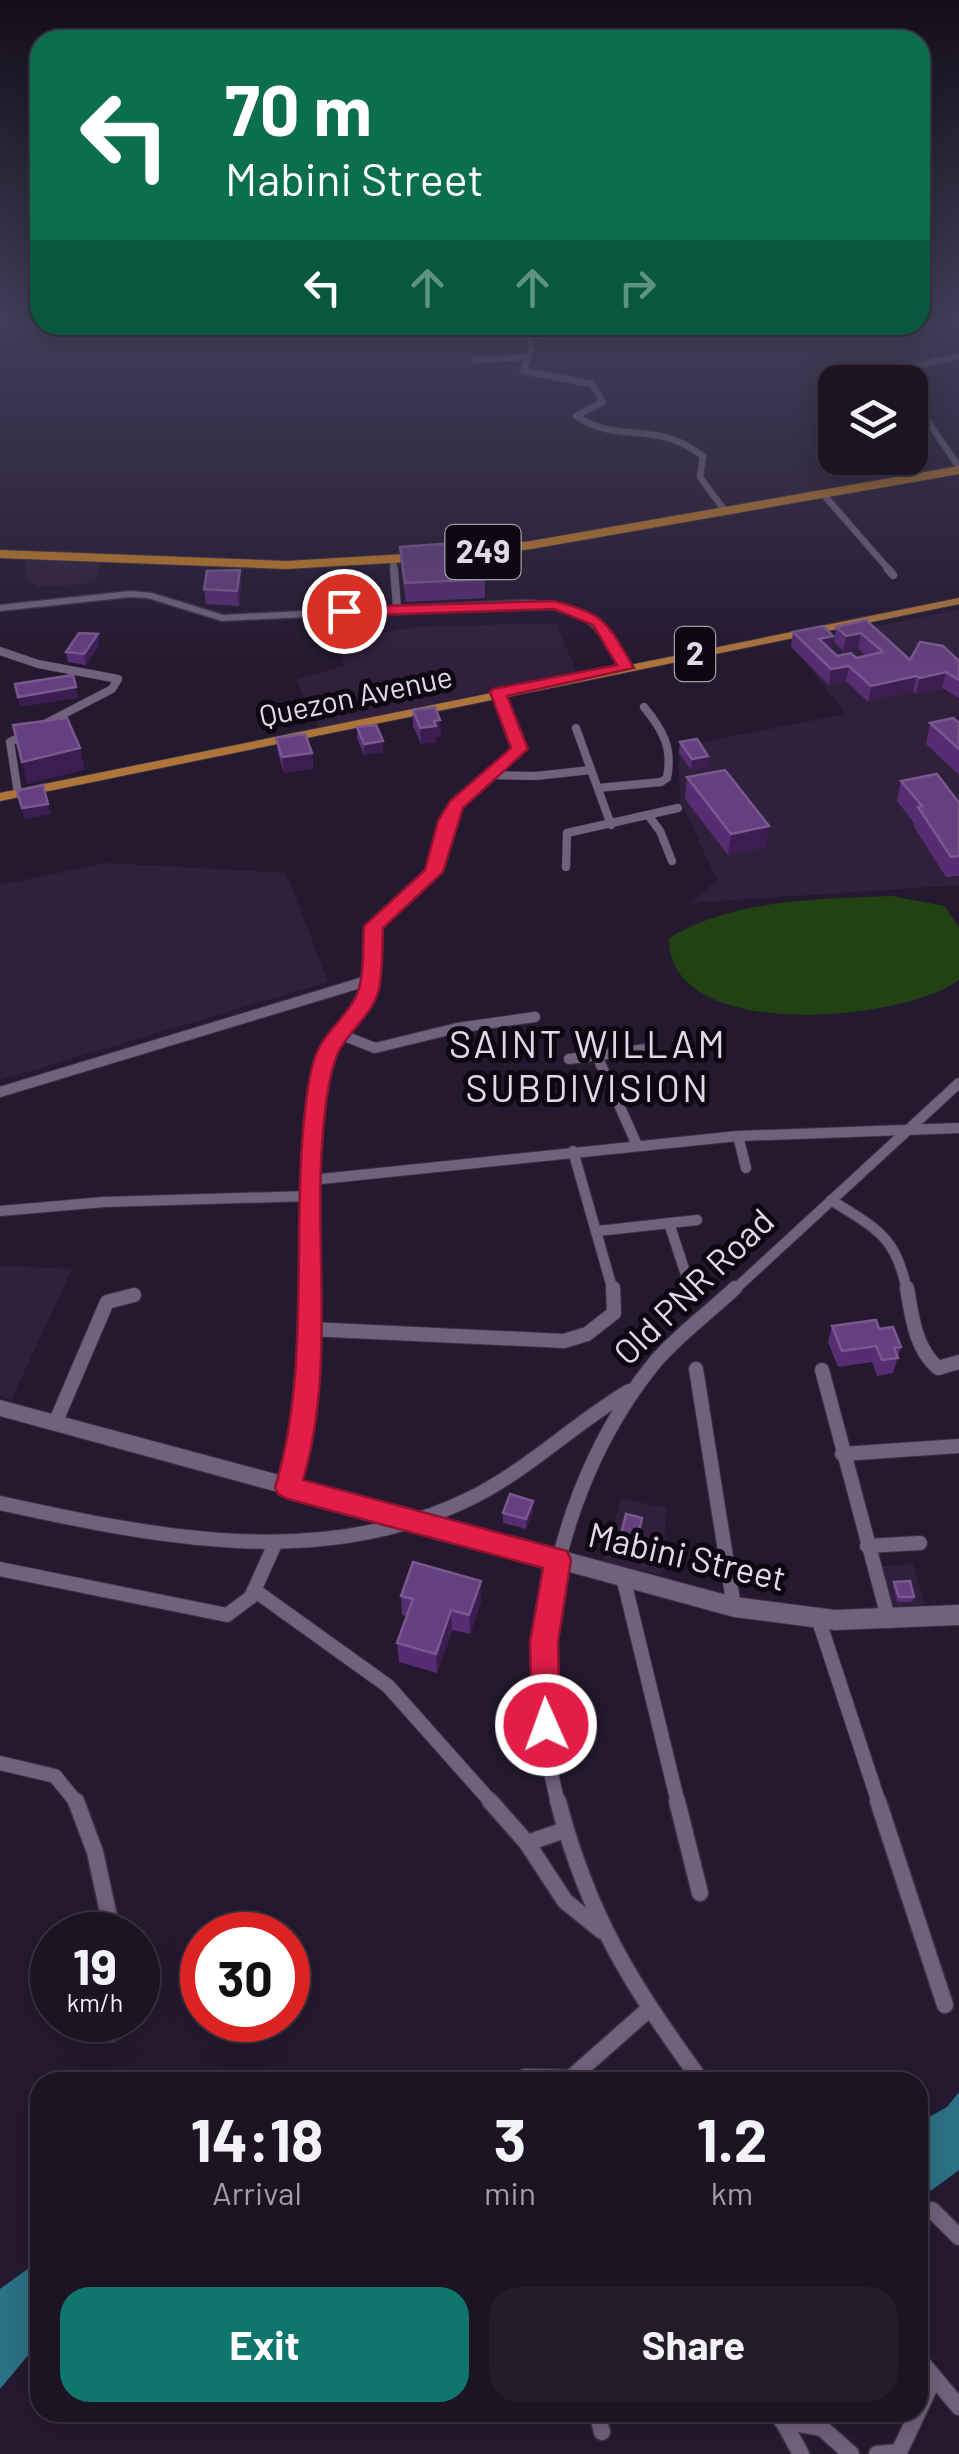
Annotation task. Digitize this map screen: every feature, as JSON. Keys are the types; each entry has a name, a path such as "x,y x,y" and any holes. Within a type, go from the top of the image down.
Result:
{"highway":[{"name":"249","path":"448,555 531,546 959,469"},
{"name":"249","path":"0,554 248,565 432,556"}],"main road":[{"name":"Quezon Avenue","path":"0,797 498,692 959,601"},
{"name":"Mabini Street","path":"0,1408 734,1607 818,1618 889,1620 958,1615"}],"street":[{"path":"675,436 703,456 700,477 725,511"},
{"path":"937,436 959,469"},
{"path":"898,475 903,480"},
{"path":"823,494 893,575"},
{"path":"393,558 397,608"},
{"path":"0,608 130,594 150,595 222,618 526,603 574,609 603,626 626,668"},
{"path":"0,651 38,664 118,680 112,689 10,742 18,793"},
{"path":"288,1488 299,1449 309,1328 311,1180 322,1065 328,1049 362,1006 370,980 374,926 434,872 447,821 456,805 520,749 498,692"},
{"path":"598,788 661,782 667,778 671,749 664,730 644,708"},
{"path":"576,728 612,824"},
{"path":"490,775 536,776 591,770"},
{"path":"566,867 565,834 678,808"},
{"path":"648,815 660,830 672,861"},
{"path":"0,1092 370,980"},
{"path":"342,1035 375,1048 457,1028 535,1017"},
{"path":"570,1059 646,1049"},
{"path":"597,1056 636,1144"},
{"name":"Old PNR Road","path":"695,2072 649,2008 603,1932 565,1830 546,1725 544,1659 550,1595 558,1560 592,1460 633,1390 657,1360 959,1084"},
{"path":"311,1180 636,1144 959,1128"},
{"path":"738,1136 746,1168"},
{"path":"309,1328 571,1341 596,1329 616,1306 573,1151"},
{"path":"0,1212 87,1203 311,1196"},
{"path":"832,1200 888,1238 896,1250 914,1324 929,1362 938,1368 959,1362"},
{"path":"598,1232 697,1220"},
{"path":"669,1223 689,1284"},
{"path":"56,1421 107,1302 134,1296"},
{"path":"696,1369 734,1607"},
{"path":"822,1370 866,1546 889,1620"},
{"path":"0,1503 140,1532 274,1546 419,1522 504,1479 633,1390"},
{"path":"842,1454 959,1446"},
{"path":"866,1546 920,1543"},
{"path":"0,1569 227,1616 238,1612 254,1590 274,1546"},
{"path":"622,1576 700,1893"},
{"path":"254,1590 388,1686 526,1844 565,1901 603,1932"},
{"path":"818,1618 944,2004"},
{"path":"0,1764 58,1778 71,1792 107,1892 110,1912"},
{"path":"526,1844 565,1830"},
{"path":"578,2072 649,2008"},
{"path":"932,2210 959,2237"},
{"path":"928,2370 959,2406"},
{"path":"928,2393 934,2378"},
{"path":"783,2422 801,2454"},
{"path":"799,2422 822,2428 852,2454"},
{"path":"877,2454 899,2452 916,2422"}],"shaded area":[{"path":"26,559 100,562 95,583 37,587 25,578"},
{"path":"959,610 959,885 691,903 717,880 680,800 678,747 846,714 790,643"},
{"path":"556,623 577,673 319,728 296,680 344,666 339,640 417,627"},
{"path":"106,863 286,873 328,982 0,1080 0,885"},
{"path":"0,1266 72,1269 11,1400 0,1397"},
{"path":"621,1498 666,1508 663,1575 603,1562"},
{"path":"913,1564 925,1604 889,1607 877,1567"}],"green space":[{"path":"892,896 944,906 959,927 959,980 931,994 891,1006 843,1013 793,1014 746,1009 706,995 679,972 669,938 720,915 748,908 806,900"}],"water":[{"path":"959,2092 959,2170 928,2191 928,2117 947,2107"},
{"path":"30,2267 30,2353 0,2389 0,2289"}],"building":[{"path":"483,541 485,579 405,583 400,547"},
{"path":"240,570 237,591 204,589 207,571"},
{"path":"866,620 910,660 920,642 943,646 959,661 959,680 946,672 871,686 849,666 831,669 793,632 823,626 833,636 819,639 837,656 851,653 856,658 883,652 861,633 846,636 836,627"},
{"path":"79,633 98,634 84,654 66,652"},
{"path":"73,675 76,687 18,697 15,684"},
{"path":"435,707 440,720 434,721 436,726 420,728 413,710"},
{"path":"67,718 80,748 22,762 13,725"},
{"path":"953,718 959,723 959,749 930,723"},
{"path":"376,725 383,741 364,744 357,727"},
{"path":"305,734 312,753 282,757 276,738"},
{"path":"697,739 708,756 692,759 680,742"},
{"path":"725,770 769,826 731,834 687,777"},
{"path":"937,774 959,803 959,856 951,857 918,807 922,806 901,781"},
{"path":"43,785 48,804 22,808 17,791"},
{"path":"876,1320 879,1329 893,1327 901,1347 894,1348 898,1358 882,1360 876,1346 842,1351 832,1326"},
{"path":"510,1494 533,1501 526,1519 503,1513"},
{"path":"626,1514 642,1518 636,1546 619,1542"},
{"path":"413,1562 481,1581 469,1615 451,1610 436,1654 397,1643 413,1599 401,1596"},
{"path":"910,1581 914,1597 899,1597 894,1582"}],"district":[{"name":"SAINT WILLAM SUBDIVISION","path":"588,1067"}],"route":[{"path":"344,611 526,603 574,609 598,622 608,633 626,668 498,692 520,749 456,805 447,821 434,872 374,926 369,991 350,1025 328,1049 322,1065 311,1180 305,1404 299,1449 288,1488 496,1540 558,1560 544,1642 546,1725"}]}
